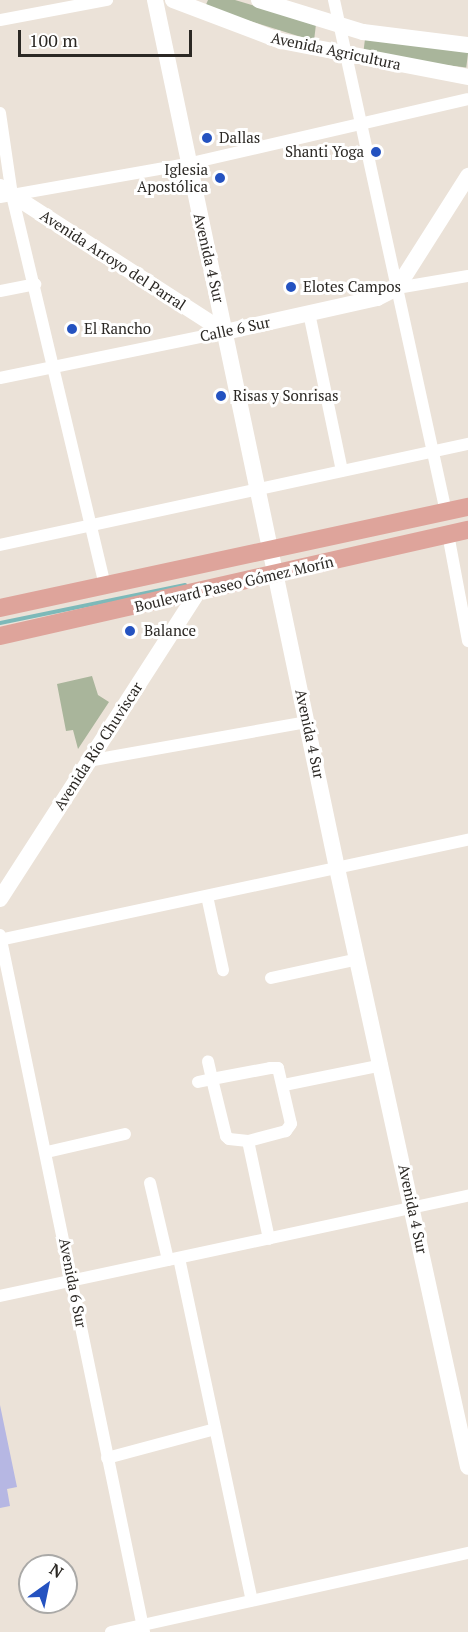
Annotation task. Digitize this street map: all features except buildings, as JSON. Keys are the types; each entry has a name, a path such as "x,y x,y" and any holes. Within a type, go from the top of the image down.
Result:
{"main road":[{"name":"Boulevard Paseo Gómez Morín","path":"0,608 468,507"},
{"name":"Boulevard Paseo Gómez Morín","path":"0,636 468,530"},
{"path":"197,593 232,558"}],"street":[{"path":"0,20 107,0"},
{"name":"Avenida 4 Sur","path":"155,0 187,164 277,575 337,868 382,1065 468,1467"},
{"name":"Avenida Agricultura","path":"173,0 281,41 347,56 468,76"},
{"name":"Avenida Agricultura","path":"259,0 340,24 417,41 468,45"},
{"path":"334,0 446,512"},
{"path":"4,193 187,164 362,126 468,99"},
{"path":"0,113 4,193 35,284 105,586"},
{"path":"397,288 468,176"},
{"name":"Avenida Arroyo del Parral","path":"4,193 225,332"},
{"name":"Calle 6 Sur","path":"0,378 377,298 397,288 468,276"},
{"path":"0,291 35,284"},
{"path":"309,313 342,471"},
{"path":"0,545 468,444"},
{"path":"448,534 468,641"},
{"name":"Avenida Río Chuviscar","path":"0,899 197,593"},
{"path":"88,761 308,722"},
{"path":"0,938 468,840"},
{"path":"207,896 224,970"},
{"name":"Avenida 6 Sur","path":"0,938 73,1281 143,1629"},
{"path":"271,978 358,959"},
{"path":"198,1082 212,1079 278,1068 292,1119 289,1128 248,1141 229,1139 212,1079 208,1061"},
{"path":"284,1085 382,1065"},
{"path":"46,1152 125,1134"},
{"path":"248,1141 269,1239"},
{"path":"150,1183 174,1259 215,1429 252,1600"},
{"path":"0,1296 468,1196"},
{"path":"107,1458 215,1429"},
{"path":"111,1632 143,1629 252,1600 468,1553"}],"green space":[{"path":"208,0 235,0 316,24 314,41 205,7"},
{"path":"365,39 468,52 466,68 363,55"},
{"path":"92,676 98,695 109,702 78,749 73,730 66,731 57,684"}],"waterway":[{"path":"0,623 185,585"}],"place":[{"name":"Dallas","path":"207,138"},
{"name":"Shanti Yoga","path":"376,152"},
{"name":"Iglesia Apostólica","path":"220,178"},
{"name":"Elotes Campos","path":"291,287"},
{"name":"El Rancho","path":"72,329"},
{"name":"Risas y Sonrisas","path":"221,396"},
{"name":"Balance","path":"130,631"}]}
